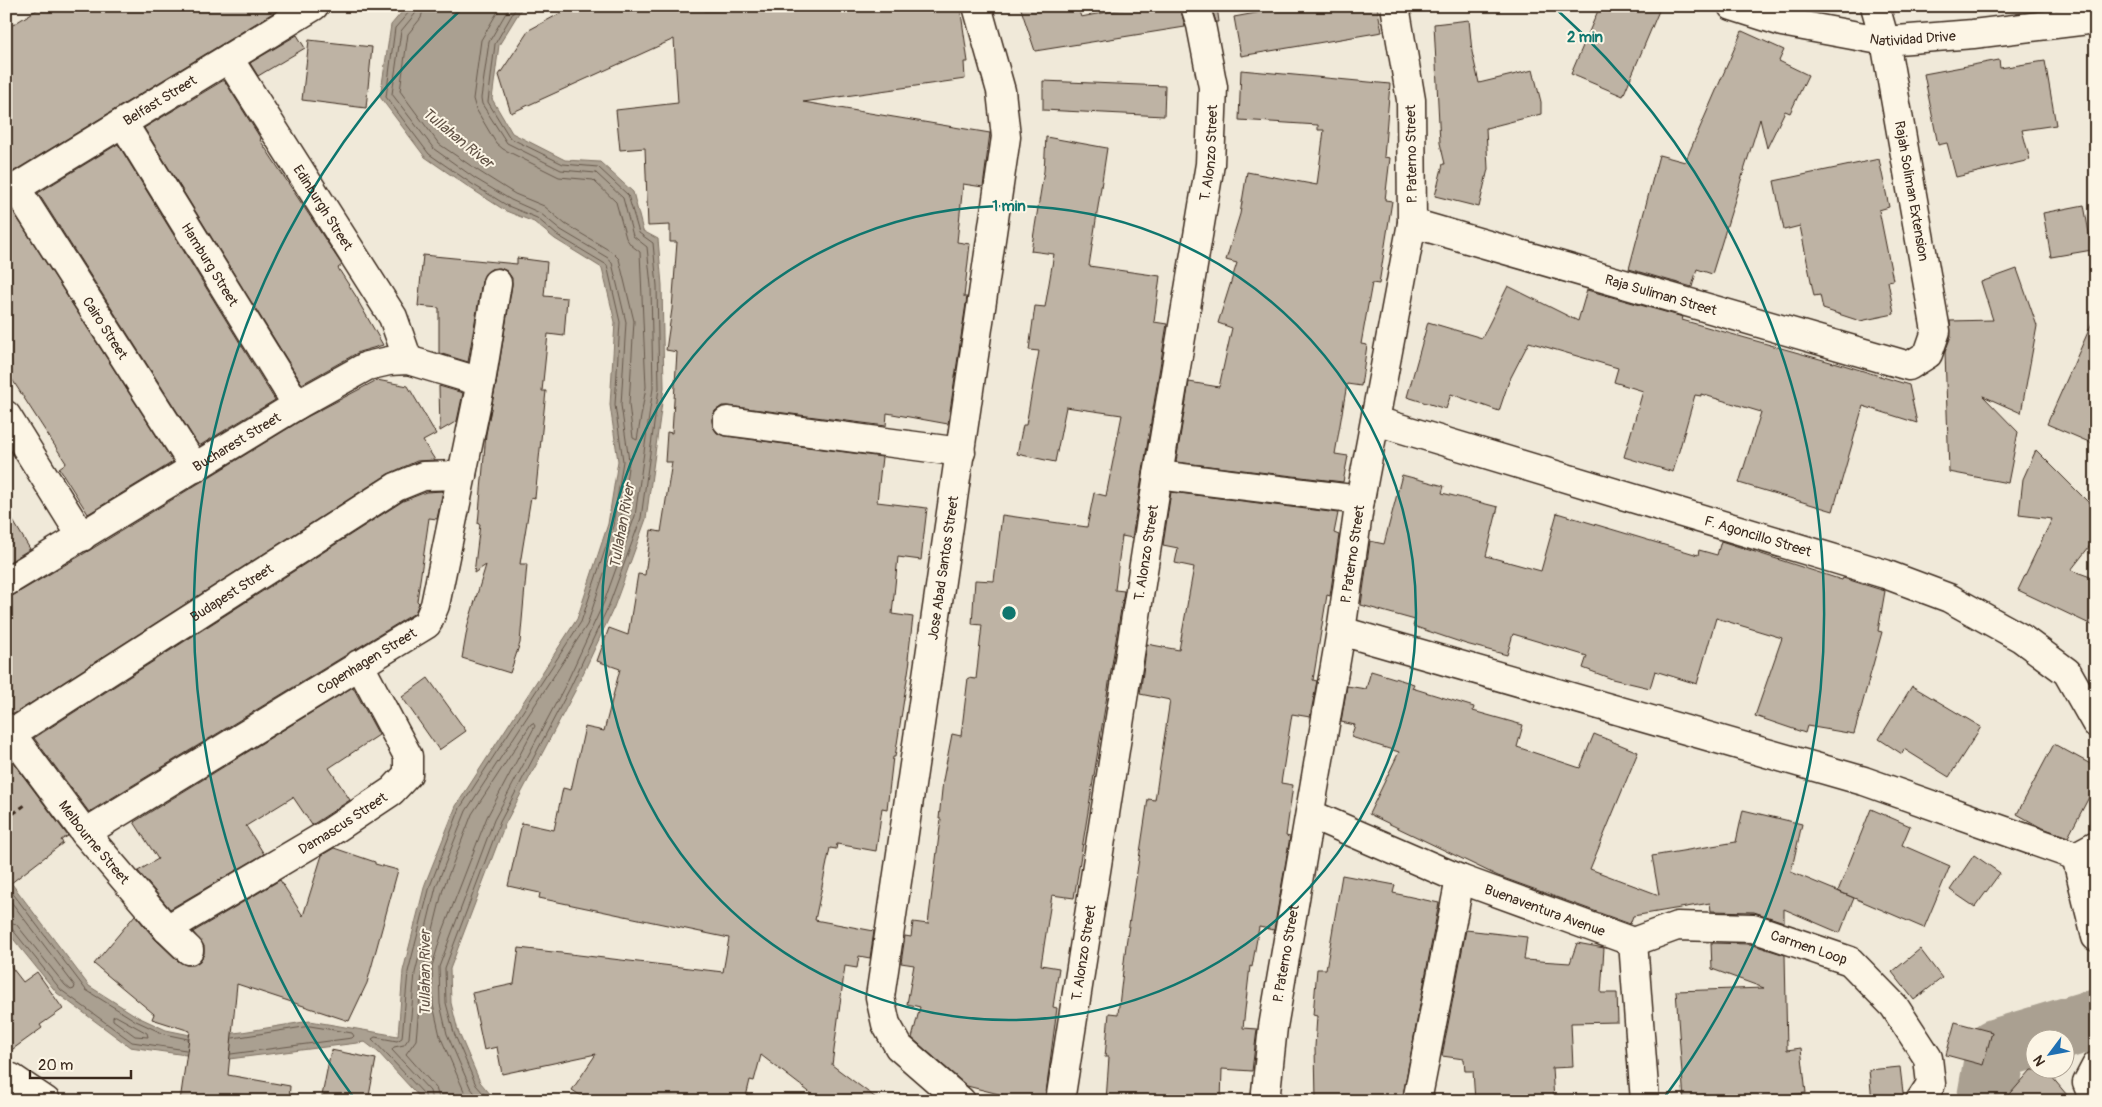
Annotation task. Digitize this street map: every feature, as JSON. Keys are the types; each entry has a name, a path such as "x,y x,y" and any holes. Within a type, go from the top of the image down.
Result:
{"street":[{"name":"Belfast Street","path":"11,191 314,6"},
{"name":"Jose Abad Santos Street","path":"961,1101 899,1047 886,1024 880,997 1006,137 1001,91 977,6"},
{"name":"T. Alonzo Street","path":"1060,1101 1158,475 1210,164 1213,87 1201,25 1195,6"},
{"name":"P. Paterno Street","path":"1265,1101 1273,1027 1341,631 1360,500 1412,223 1411,100 1395,6"},
{"name":"Natividad Drive","path":"1732,6 1782,22 1885,41 1973,34 2096,19"},
{"name":"Rajah Soliman Extension","path":"1875,6 1885,41 1936,331 1928,354 1909,366"},
{"name":"Edinburgh Street","path":"229,59 393,317 408,360"},
{"name":"Hamburg Street","path":"123,124 296,406"},
{"name":"Cairo Street","path":"11,191 195,468"},
{"name":"Raja Suliman Street","path":"1412,223 1909,366"},
{"name":"Copenhagen Street","path":"85,833 358,664 427,624 435,605 462,475 481,382 497,283"},
{"name":"Bucharest Street","path":"6,582 296,406 367,366 389,361 408,360 481,382"},
{"path":"6,414 82,537"},
{"path":"727,421 961,452"},
{"name":"F. Agoncillo Street","path":"1376,421 1885,574 1949,598 2021,638 2067,672 2096,722"},
{"name":"Budapest Street","path":"9,730 396,487 423,476 462,475"},
{"path":"1158,475 1360,500"},
{"path":"1341,631 1864,781 2086,851 2096,937"},
{"name":"Damascus Street","path":"167,929 329,833 392,791 408,774 408,756 358,664"},
{"path":"2067,672 2096,681"},
{"name":"Melbourne Street","path":"9,730 85,833 167,929 189,950"},
{"name":"Buenaventura Avenue","path":"1310,814 1460,880 1633,942"},
{"path":"1417,1101 1460,880"},
{"name":"Carmen Loop","path":"1633,942 1677,926 1753,928 1850,961 1894,1006 1928,1058 1931,1084 1920,1101"},
{"path":"1633,942 1645,1101"},
{"path":"2094,1101 2087,1083 2096,1066"},
{"path":"9,1080 43,1100"}],"water":[{"name":"Tullahan River","path":"407,6 523,6 499,45 492,99 512,133 565,160 600,162 633,192 643,231 658,239 662,285 664,388 646,519 614,607 575,691 505,824 450,969 451,1003 458,1031 480,1082 496,1101 423,1101 378,1052 365,1042 221,1060 130,1047 57,993 6,930 6,876 89,986 138,1017 166,1030 200,1037 310,1021 398,1036 403,971 425,884 456,806 577,619 608,524 618,461 610,405 615,322 602,268 555,239 534,222 506,211 425,157 380,97 391,25"}],"building":[{"path":"43,6 280,6 281,8 6,176 6,29"},
{"path":"574,6 703,6 704,11 754,10 753,6 960,6 968,62 964,62 965,79 803,102 990,133 983,187 963,184 957,242 970,244 964,297 967,297 948,424 887,413 886,426 729,406 722,406 715,411 712,419 713,427 717,433 725,436 882,457 877,502 927,508 921,560 898,557 892,614 913,617 908,659 910,660 895,757 893,757 887,809 882,808 876,851 837,844 836,849 830,848 815,920 874,931 870,958 859,956 857,968 845,966 832,1065 880,1101 821,1101 761,1055 754,1081 750,1080 745,1101 589,1101 572,1090 596,1054 502,1074 497,1047 484,1050 472,993 514,984 519,948 723,972 729,938 539,898 540,893 508,886 522,823 554,830 563,788 571,790 585,727 604,731 620,669 597,661 609,628 628,635 638,574 645,575 651,530 661,532 672,462 665,462 667,432 672,433 677,352 666,350 672,309 677,242 670,242 670,225 648,226 645,148 620,150 616,110 678,103 674,39 511,113 499,75 529,30"},
{"path":"1020,6 1077,6 1081,17 1138,6 1180,6 1185,27 1035,51"},
{"path":"1211,6 1217,6 1219,22 1216,22"},
{"path":"1294,6 1377,6 1382,32 1241,56 1234,17"},
{"path":"1600,6 1661,6 1623,96 1571,74"},
{"path":"1469,20 1472,52 1479,83 1533,70 1541,102 1541,114 1486,128 1488,169 1479,207 1435,196 1443,164 1445,164 1440,143 1434,24"},
{"path":"1742,31 1784,50 1779,61 1808,75 1790,113 1785,111 1767,148 1760,119 1712,274 1697,269 1692,287 1629,269 1659,155 1685,162"},
{"path":"297,35 305,48 258,76 250,63"},
{"path":"309,40 372,47 366,108 302,100"},
{"path":"1999,60 2000,68 2045,61 2056,125 2022,130 2030,160 1956,177 1947,143 1938,145 1924,74"},
{"path":"1241,70 1390,84 1384,157 1390,158 1385,200 1392,201 1379,284 1372,283 1361,344 1367,345 1361,386 1347,384 1335,454 1348,456 1343,482 1176,462 1189,382 1219,387 1232,328 1218,323 1237,263 1226,260 1240,214 1247,172 1317,185 1324,130 1318,130 1318,125 1239,120"},
{"path":"224,80 260,140 342,265 338,268 383,345 359,352 302,384 144,128"},
{"path":"1043,81 1165,86 1164,116 1043,110"},
{"path":"1046,137 1107,148 1089,266 1160,276 1154,322 1167,324 1132,538 1122,536 1115,590 1124,591 1074,898 1052,895 1041,965 1059,968 1053,1007 1057,1008 1045,1101 1001,1101 1003,1095 967,1086 912,1038 920,1007 907,1004 914,965 901,963 905,936 911,937 913,922 928,924 941,819 939,819 943,780 952,734 961,736 968,678 976,679 982,625 972,624 975,580 994,581 1002,515 1087,527 1094,493 1106,496 1122,415 1066,407 1055,462 1017,454 1023,425 1026,425 1039,351 1029,350 1035,306 1045,307 1054,254 1031,251 1044,171"},
{"path":"118,144 275,400 199,446 38,193"},
{"path":"1879,159 1889,207 1879,210 1893,280 1888,281 1894,314 1860,321 1823,309 1820,295 1814,296 1800,226 1784,230 1774,181"},
{"path":"2084,205 2092,250 2051,257 2043,213"},
{"path":"11,208 173,462 88,514 59,468 66,463 6,370 6,210"},
{"path":"423,255 517,264 517,258 547,262 544,296 567,298 564,336 548,334 542,391 546,391 535,498 531,497 520,564 527,564 520,643 510,673 462,658 468,624 486,565 474,573 480,524 478,524 486,434 496,384 512,278 507,271 500,268 491,269 485,274 482,281 468,362 439,353 439,308 418,306"},
{"path":"2017,269 2037,326 2021,413 1983,396 2018,432 2008,483 1949,472 1945,352 1951,336 1950,321 1993,320 1981,282"},
{"path":"1508,286 1578,321 1587,290 1683,317 1682,320 1909,385 1917,423 1863,406 1833,511 1739,483 1761,412 1701,394 1701,396 1695,395 1673,472 1624,457 1643,391 1614,382 1618,368 1529,342 1509,381 1499,411 1451,394 1446,409 1407,397 1428,322 1482,338"},
{"path":"2096,314 2096,445 2047,424"},
{"path":"377,380 408,386 436,434 423,441 435,460 417,461 388,474 14,714 6,712 6,598 90,550 305,418"},
{"path":"439,386 463,393 457,421 440,431"},
{"path":"2036,450 2096,510 2096,538 2071,570 2096,579 2096,627 2018,590 2052,519 2019,515 2023,479"},
{"path":"1402,475 1444,486 1442,493 1498,507 1486,556 1541,571 1557,513 1698,555 1699,550 1717,555 1721,541 1842,580 1843,578 1885,591 1878,631 1882,632 1854,734 1807,726 1805,733 1755,716 1782,638 1716,618 1697,684 1655,671 1650,688 1612,679 1583,668 1587,656 1513,634 1507,655 1466,644 1413,626 1415,620 1361,605 1370,541 1384,544"},
{"path":"443,491 437,519 429,518 417,601 419,603 415,613 89,812 34,738 403,501 426,492"},
{"path":"1171,492 1338,513 1334,533 1339,535 1330,596 1327,595 1313,680 1317,681 1310,717 1292,714 1281,783 1293,785 1286,836 1290,837 1274,930 1259,927 1252,967 1250,966 1243,1028 1257,1029 1252,1071 1222,1069 1221,1101 1106,1101 1109,1057 1105,1057 1109,1013 1118,1014 1126,945 1148,799 1155,800 1170,700 1140,694 1147,644 1179,650 1194,567 1175,563 1178,548 1163,545"},
{"path":"6,509 30,549 6,564"},
{"path":"1371,671 1414,684 1412,688 1474,707 1473,711 1523,725 1517,747 1580,768 1594,734 1638,752 1590,869 1659,895 1652,856 1736,842 1743,810 1802,824 1791,872 1854,898 1840,933 1784,909 1784,922 1754,912 1711,911 1710,903 1633,916 1630,924 1498,876 1369,814 1399,752 1351,737 1355,725 1341,722 1347,686 1366,689"},
{"path":"428,678 466,731 439,750 402,697"},
{"path":"1912,686 1981,727 1949,777 1904,749 1902,754 1879,739"},
{"path":"353,687 379,735 329,768 350,800 312,825 293,797 246,826 264,854 170,909 138,871 158,859 134,822"},
{"path":"2054,744 2096,767 2096,784 2068,837 2040,827 2017,814"},
{"path":"6,753 68,836 61,840 63,843 6,887"},
{"path":"1871,809 1910,826 1902,845 1950,866 1924,928 1838,891"},
{"path":"334,848 375,862 375,864 398,870 367,983 349,1021 237,984 228,1075 290,1086 289,1101 180,1101 190,1031 152,1019 154,1014 94,964 135,915 155,939 178,961 186,965 194,965 200,961 204,954 204,946 193,932 280,880 303,916 322,855"},
{"path":"1974,855 2000,873 1975,907 1950,890"},
{"path":"1342,875 1395,885 1393,893 1439,903 1402,1101 1316,1101 1315,1047 1317,1016 1313,1015 1317,969 1326,969"},
{"path":"1466,930 1527,937 1524,960 1570,963 1577,943 1604,948 1601,993 1617,993 1618,1022 1571,1023 1573,1067 1552,1068 1554,1101 1475,1101 1473,1071 1465,1071 1464,1059 1442,1056"},
{"path":"1711,943 1750,944 1785,955 1787,1050 1801,1048 1806,1093 1727,1101 1684,1101 1676,991 1764,988 1712,969"},
{"path":"1920,949 1942,978 1914,1000 1892,972"},
{"path":"6,960 23,982 37,972 63,1009 40,1025 42,1028 6,1054"},
{"path":"1955,1022 1992,1032 1983,1065 1946,1055"},
{"path":"331,1050 376,1059 368,1101 321,1101"},
{"path":"1900,1067 1904,1101 1872,1101 1869,1070"},
{"path":"2024,1078 2024,1080 2054,1080 2072,1101 2004,1101"}],"waterway":[{"path":"1987,1101 1996,1049 2096,1019"}]}
